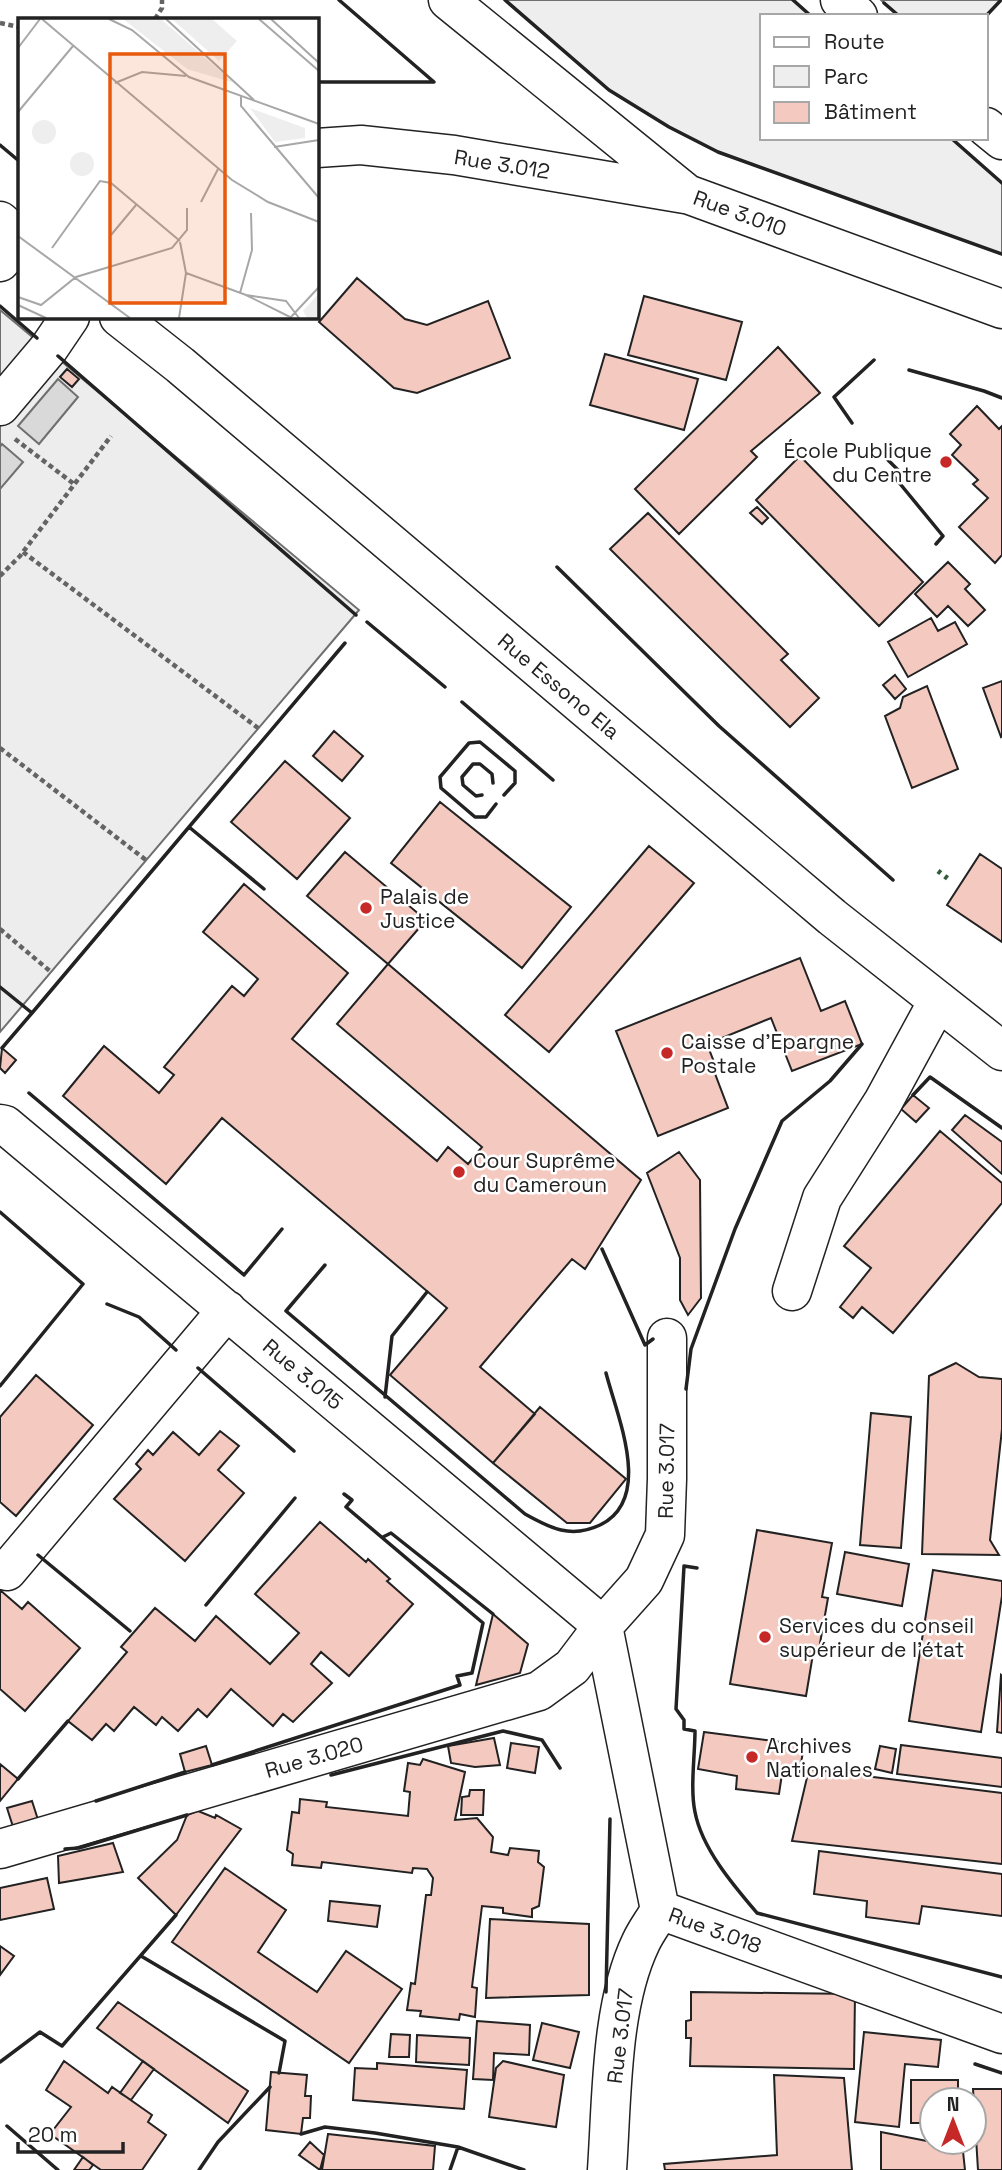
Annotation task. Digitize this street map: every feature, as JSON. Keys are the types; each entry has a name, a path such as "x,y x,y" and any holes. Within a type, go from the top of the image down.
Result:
{"street":[{"name":"Rue 3.010","path":"448,0 687,194 1002,309"},
{"path":"840,0 856,14"},
{"path":"988,129 1002,140"},
{"name":"Rue 3.012","path":"318,148 361,145 454,155 687,194"},
{"path":"0,221 18,238"},
{"path":"0,262 18,240"},
{"path":"5,421 48,348 69,318"},
{"name":"Rue Essono Ela","path":"120,318 180,365 832,916 1002,1051"},
{"path":"792,1291 822,1198 883,1102 939,1001"},
{"name":"Rue 3.015","path":"0,1124 5,1125 603,1626"},
{"path":"6,1571 227,1310"},
{"name":"Rue 3.017","path":"603,1626 644,1580 664,1535 667,1479 667,1338"},
{"name":"Rue 3.020","path":"0,1849 539,1691 572,1667 603,1626"},
{"name":"Rue 3.018","path":"603,1626 660,1910 1002,2034"},
{"name":"Rue 3.017","path":"607,2170 617,2035 627,1981 641,1942 660,1910"}],"path":[{"path":"156,18 162,8 162,0"},
{"path":"0,23 18,27"},
{"path":"5,421 74,484"},
{"path":"0,576 23,552 111,436"},
{"path":"23,552 258,728"},
{"path":"0,748 146,860"},
{"path":"0,929 51,972"}],"green space":[{"path":"505,0 793,0 809,14 760,14 760,140 953,140 1002,183 1002,254 718,152 669,127 609,90"},
{"path":"881,0 1001,0 988,14 897,14"}],"shaded area":[{"path":"0,310 359,610 0,1032"},
{"path":"58,379 78,397 39,444 18,426"},
{"path":"2,444 23,462 0,489 0,447"}],"building":[{"path":"357,278 405,319 427,325 488,301 510,358 417,393 394,388 319,322"},
{"path":"644,296 742,322 726,380 628,355"},
{"path":"778,347 820,393 751,451 757,457 679,534 635,489"},
{"path":"605,354 698,379 684,430 590,405"},
{"path":"67,369 79,379 72,387 60,377"},
{"path":"977,406 999,429 1002,426 1002,555 995,563 959,527 988,498 973,484 978,480 952,455 961,445 950,434"},
{"path":"800,456 923,582 879,626 756,500"},
{"path":"757,507 768,518 762,524 750,513"},
{"path":"648,513 788,654 781,660 819,698 790,727 610,549"},
{"path":"948,562 970,584 965,589 985,610 968,626 948,606 937,617 915,594"},
{"path":"931,618 938,631 955,622 967,644 908,677 888,642"},
{"path":"895,675 906,689 895,699 883,685"},
{"path":"1002,681 1002,736 1001,737 983,688"},
{"path":"927,686 958,769 912,788 885,716 900,708 903,697"},
{"path":"334,731 363,756 342,781 313,756"},
{"path":"285,761 350,818 297,879 231,822"},
{"path":"440,802 571,907 522,968 391,863"},
{"path":"649,846 694,883 549,1052 505,1015"},
{"name":"Palais de Justice","path":"345,852 426,920 388,964 307,896"},
{"path":"980,854 1002,869 1002,942 947,905"},
{"name":"Cour Suprême du Cameroun","path":"244,884 348,973 292,1039 437,1161 448,1147 468,1164 482,1147 337,1024 388,964 641,1180 585,1269 572,1259 480,1367 535,1414 493,1463 390,1375 447,1308 222,1118 166,1184 63,1096 104,1046 159,1093 174,1075 164,1067 232,986 244,996 258,979 203,932"},
{"name":"Caisse d'Epargne Postale","path":"800,958 821,1011 845,1001 862,1044 792,1071 771,1018 707,1044 714,1062 711,1063 728,1108 658,1136 616,1031"},
{"path":"2,1048 16,1060 5,1073 0,1068"},
{"path":"913,1095 929,1108 916,1122 901,1109"},
{"path":"965,1115 1002,1142 1002,1174 952,1130"},
{"path":"940,1131 1002,1183 1002,1203 893,1333 862,1307 853,1318 840,1307 871,1268 844,1246"},
{"path":"679,1152 700,1180 701,1298 688,1315 680,1300 680,1258 647,1173"},
{"path":"956,1363 979,1377 1002,1379 1002,1429 990,1540 999,1555 922,1554 929,1376"},
{"path":"36,1375 93,1425 16,1516 0,1502 0,1417"},
{"path":"540,1407 626,1479 590,1523 567,1523 493,1463"},
{"path":"871,1413 911,1417 901,1548 860,1545"},
{"path":"220,1431 239,1446 218,1470 244,1493 185,1561 114,1499 141,1469 136,1464 148,1450 153,1455 173,1432 199,1455"},
{"path":"320,1522 366,1562 368,1559 390,1579 387,1581 413,1604 349,1676 321,1652 311,1664 332,1683 293,1722 283,1714 273,1726 231,1689 207,1717 198,1709 178,1731 162,1717 156,1725 134,1707 114,1731 106,1724 92,1740 68,1721 127,1652 121,1647 155,1608 195,1641 216,1616 270,1664 299,1633 255,1594"},
{"path":"757,1530 832,1543 822,1597 828,1598 819,1649 814,1648 806,1696 730,1684"},
{"path":"845,1552 909,1564 902,1606 837,1594"},
{"path":"933,1570 1002,1581 981,1732 909,1721"},
{"path":"0,1590 22,1609 28,1602 80,1648 25,1711 0,1689"},
{"path":"493,1614 528,1644 520,1673 476,1685"},
{"path":"1002,1676 1002,1733 997,1732"},
{"path":"704,1732 804,1745 799,1776 782,1774 779,1794 736,1789 737,1776 698,1769"},
{"path":"494,1738 500,1765 475,1767 451,1763 448,1746"},
{"path":"511,1743 539,1747 535,1773 507,1768"},
{"path":"901,1745 1002,1758 1002,1787 897,1774"},
{"path":"206,1746 212,1765 185,1772 180,1754"},
{"path":"880,1746 896,1749 892,1773 875,1769"},
{"path":"423,1759 465,1772 455,1820 477,1818 493,1837 491,1852 508,1855 510,1848 539,1851 538,1862 544,1867 539,1906 532,1909 532,1917 503,1913 503,1908 482,1906 472,1987 477,1988 475,2017 460,2014 459,2020 420,2016 421,2011 407,2010 411,1983 415,1984 426,1895 431,1895 433,1878 427,1869 413,1868 412,1873 322,1862 321,1868 292,1865 293,1854 287,1850 292,1812 299,1813 300,1799 327,1802 326,1807 408,1816 410,1792 404,1791 408,1763 420,1765"},
{"path":"0,1764 18,1779 0,1801"},
{"path":"809,1769 1002,1793 1002,1864 792,1841"},
{"path":"470,1790 484,1790 483,1815 461,1815 462,1797 469,1796"},
{"path":"32,1801 40,1826 15,1833 7,1808"},
{"path":"198,1811 215,1818 216,1815 241,1829 176,1915 138,1878 177,1840 187,1815"},
{"path":"113,1843 123,1872 59,1883 58,1856"},
{"path":"819,1851 1002,1874 1002,1916 922,1906 919,1924 866,1917 867,1901 814,1894"},
{"path":"225,1868 286,1910 258,1952 317,1992 346,1951 402,1989 349,2063 172,1942"},
{"path":"47,1878 54,1909 0,1920 0,1888"},
{"path":"330,1901 380,1906 377,1927 328,1921"},
{"path":"490,1919 589,1924 589,1995 486,1998"},
{"path":"0,1946 14,1956 0,1975"},
{"path":"691,1992 855,1994 854,2069 690,2066 691,2038 686,2038 686,2021 691,2020"},
{"path":"118,2002 248,2091 228,2123 97,2028"},
{"path":"477,2021 530,2025 529,2055 494,2053 493,2080 473,2079"},
{"path":"542,2023 579,2032 570,2068 533,2060"},
{"path":"864,2032 941,2040 938,2067 905,2064 899,2127 855,2122"},
{"path":"391,2034 410,2035 409,2057 389,2057"},
{"path":"417,2035 470,2038 469,2065 416,2062"},
{"path":"64,2061 108,2093 112,2087 152,2115 148,2122 166,2135 142,2170 101,2170 50,2134 71,2107 46,2090"},
{"path":"143,2061 154,2069 131,2100 120,2093"},
{"path":"503,2061 564,2075 556,2127 489,2117 496,2068"},
{"path":"377,2063 467,2070 464,2109 353,2100 355,2068 377,2069"},
{"path":"271,2072 307,2075 305,2096 311,2096 310,2118 303,2118 301,2134 266,2130"},
{"path":"774,2075 844,2078 852,2170 665,2170 664,2164 777,2155"},
{"path":"911,2080 958,2080 958,2086 918,2086 918,2123 911,2123"},
{"path":"988,2089 1002,2089 1002,2170 978,2170 977,2156 988,2156"},
{"path":"881,2132 918,2139 918,2156 964,2156 965,2170 881,2170"},
{"path":"328,2134 435,2146 433,2170 322,2170"},
{"path":"310,2142 324,2155 320,2170 299,2155"},
{"path":"83,2157 93,2165 89,2170 74,2170"}],"hedge":[{"path":"938,871 951,881"}],"wall":[{"path":"318,82 434,82 339,0"},
{"path":"505,0 609,90 669,127 718,152 1002,254"},
{"path":"793,0 809,14"},
{"path":"988,14 1001,0"},
{"path":"884,3 897,14"},
{"path":"953,140 1002,183"},
{"path":"0,145 18,160"},
{"path":"0,306 37,338"},
{"path":"58,356 356,615"},
{"path":"852,423 834,397 874,360"},
{"path":"909,370 1002,398"},
{"path":"883,455 898,470 892,474 943,536 936,544"},
{"path":"557,567 719,726 893,880"},
{"path":"367,622 445,687"},
{"path":"264,889 189,827 345,643"},
{"path":"462,702 553,780"},
{"path":"496,804 486,817 475,817 441,788 440,777 469,743 480,742 515,771 515,783 504,795"},
{"path":"482,795 476,796 463,785 462,777 473,764 480,764 492,774 493,783"},
{"path":"32,1013 189,827"},
{"path":"0,987 32,1013 2,1048"},
{"path":"686,1389 691,1349 735,1229 782,1121 830,1081 862,1044"},
{"path":"913,1095 930,1077 1002,1128"},
{"path":"29,1093 244,1275 282,1229"},
{"path":"0,1212 83,1284 0,1386"},
{"path":"602,1249 645,1345 653,1339"},
{"path":"325,1265 286,1311 525,1514 543,1524 570,1531 589,1529 600,1525 616,1513 625,1496 629,1477 627,1455 606,1373"},
{"path":"385,1397 392,1336 427,1292"},
{"path":"107,1304 139,1317 176,1350"},
{"path":"198,1368 294,1451"},
{"path":"212,1765 460,1685 457,1676 472,1673 483,1623 346,1507 352,1500 344,1494"},
{"path":"206,1605 295,1498"},
{"path":"383,1537 391,1533 493,1614"},
{"path":"38,1555 130,1631"},
{"path":"697,1568 684,1566 676,1709 684,1720 684,1729 695,1731 693,1793 699,1826 704,1840 729,1879 757,1913 1002,1977"},
{"path":"18,1779 68,1721"},
{"path":"331,1775 503,1731 542,1740 560,1768"},
{"path":"96,1801 185,1772"},
{"path":"65,1849 79,1848 187,1815"},
{"path":"606,1992 610,1819"},
{"path":"0,2062 40,2032 62,2046 176,1915"},
{"path":"141,1956 285,2041 279,2073"},
{"path":"975,2064 1002,2073"},
{"path":"199,2170 218,2142 270,2087"},
{"path":"7,2126 58,2170"},
{"path":"301,2134 325,2127 375,2133 458,2147 524,2170"},
{"path":"450,2170 458,2147"}],"place":[{"name":"École Publique du Centre","path":"946,462"},
{"name":"Palais de Justice","path":"366,908"},
{"name":"Caisse d'Epargne Postale","path":"667,1053"},
{"name":"Cour Suprême du Cameroun","path":"459,1172"},
{"name":"Services du conseil supérieur de l'état","path":"765,1637"},
{"name":"Archives Nationales","path":"752,1757"}]}
